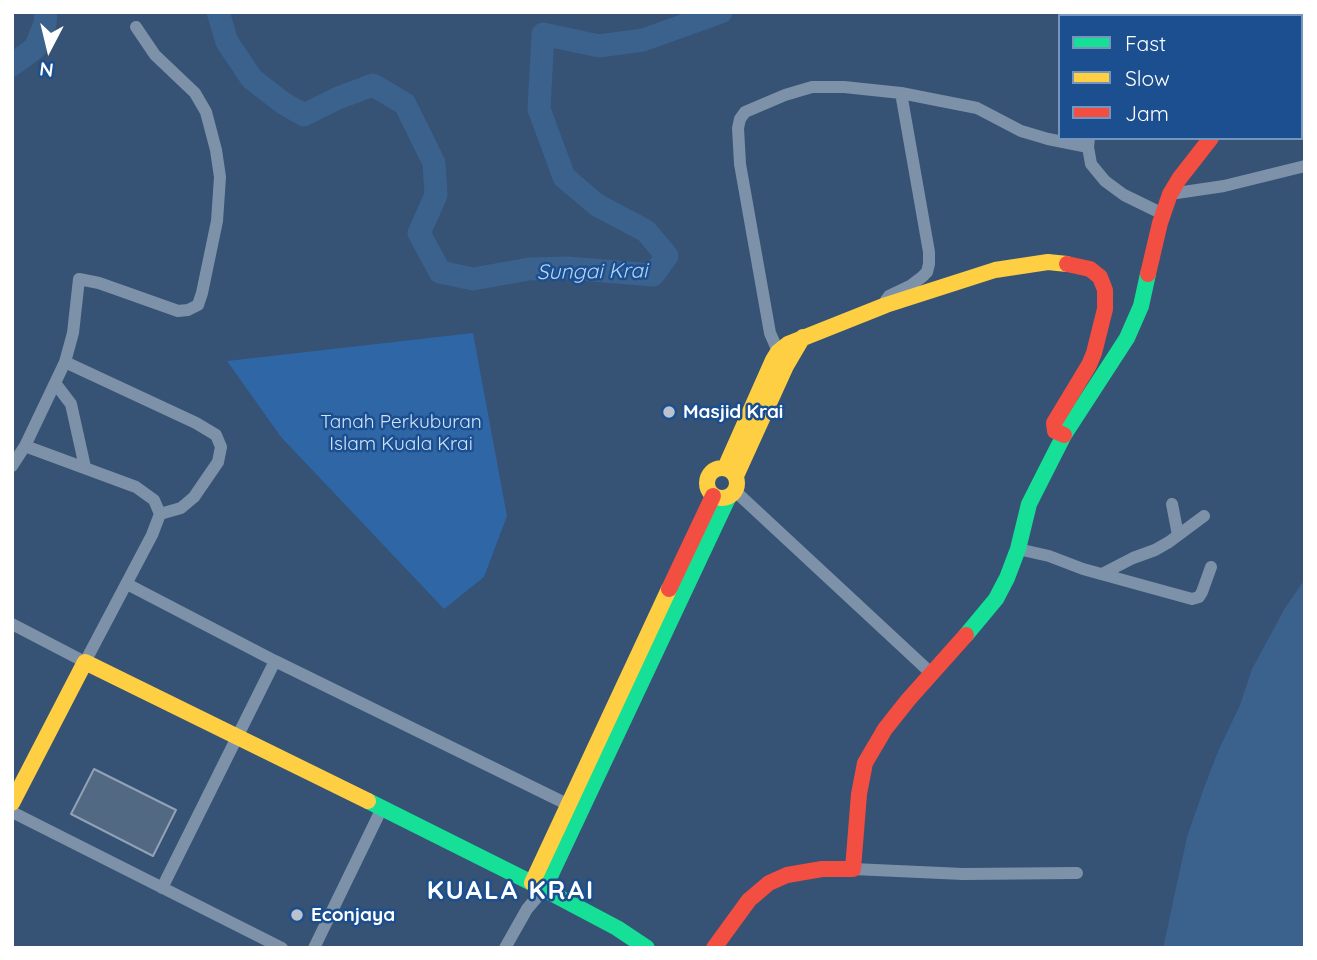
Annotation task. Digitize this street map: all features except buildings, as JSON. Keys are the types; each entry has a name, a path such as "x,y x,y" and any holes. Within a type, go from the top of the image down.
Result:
{"street":[{"path":"12,466 25,446 65,362 73,333 79,279 99,283 178,310 188,310 198,305 202,293 217,220 220,177 216,150 206,112 195,93 155,55 136,27"},
{"path":"782,359 769,333 740,164 738,128 740,118 746,113 785,94 811,87 844,87 901,93 977,108 1021,131 1048,139 1088,143 1091,164 1105,181 1124,195 1163,214"},
{"path":"886,305 889,296 922,277 929,264 901,93"},
{"path":"853,869 859,794 865,763 885,729 908,700 996,599 1018,549 1030,504 1064,435 1127,338 1141,306 1163,214 1171,194 1179,179 1209,140"},
{"path":"1171,194 1224,186 1305,166"},
{"path":"505,948 527,909 727,486 773,360 782,359 803,337 886,305 995,270 1048,262 1090,268 1100,276 1105,289 1105,309 1089,365 1054,424 1055,431 1064,435"},
{"path":"65,362 216,435 221,447 218,462 194,497 181,508 160,514"},
{"path":"55,383 71,404 85,467"},
{"path":"12,803 127,584 160,514 154,500 136,487 25,446"},
{"path":"727,486 932,674"},
{"path":"1172,504 1178,535"},
{"path":"1102,574 1155,550 1204,516"},
{"path":"1018,549 1196,599 1202,592 1211,567"},
{"path":"127,584 275,662 575,808"},
{"path":"12,624 538,886 617,928 647,948"},
{"path":"162,888 275,662"},
{"path":"314,948 382,808"},
{"path":"12,812 282,948"},
{"path":"714,948 749,900 769,883 787,875 822,869 963,874 1077,873"}],"green space":[{"name":"Tanah Perkuburan Islam Kuala Krai","path":"473,333 507,516 484,577 444,609 281,437 227,361"}],"shaded area":[{"path":"1305,579 1305,948 1163,948 1187,837 1205,785 1240,705 1252,669 1285,608"}],"waterway":[{"name":"Sungai Krai","path":"12,65 35,48 45,24 46,12"},
{"name":"Sungai Krai","path":"218,12 227,42 252,79 304,115 373,85 405,104 434,163 436,195 419,233 440,272 473,279 529,269 568,268 653,275 667,256 646,231 597,205 564,177 539,109 543,34 599,46 643,40 721,12"}],"traffic: fast":[{"path":"966,635 996,599 1007,578 1018,549 1029,504 1064,435 1127,338 1141,306 1148,274"},
{"path":"544,889 728,498"},
{"path":"368,801 532,883 617,928 647,948"}],"traffic: slow":[{"path":"725,468 773,360 788,344 886,305 995,270 1048,262 1067,264"},
{"path":"736,476 786,366 803,337"},
{"path":"722,468 733,472 737,483 733,494 722,498 711,494 707,483 711,472 722,468"},
{"path":"532,883 669,589"},
{"path":"12,803 85,662 368,801"}],"traffic: jam":[{"path":"1148,274 1170,194 1209,140"},
{"path":"1064,435 1055,431 1054,423 1089,365 1105,309 1105,290 1100,277 1090,269 1067,264"},
{"path":"669,589 713,496"},
{"path":"714,948 749,900 769,883 787,875 822,869 853,869 859,794 865,763 885,729 966,635"}],"place":[{"name":"Masjid Krai","path":"669,412"},
{"name":"Econjaya","path":"297,915"}],"district":[{"name":"KUALA KRAI","path":"511,891"}]}
